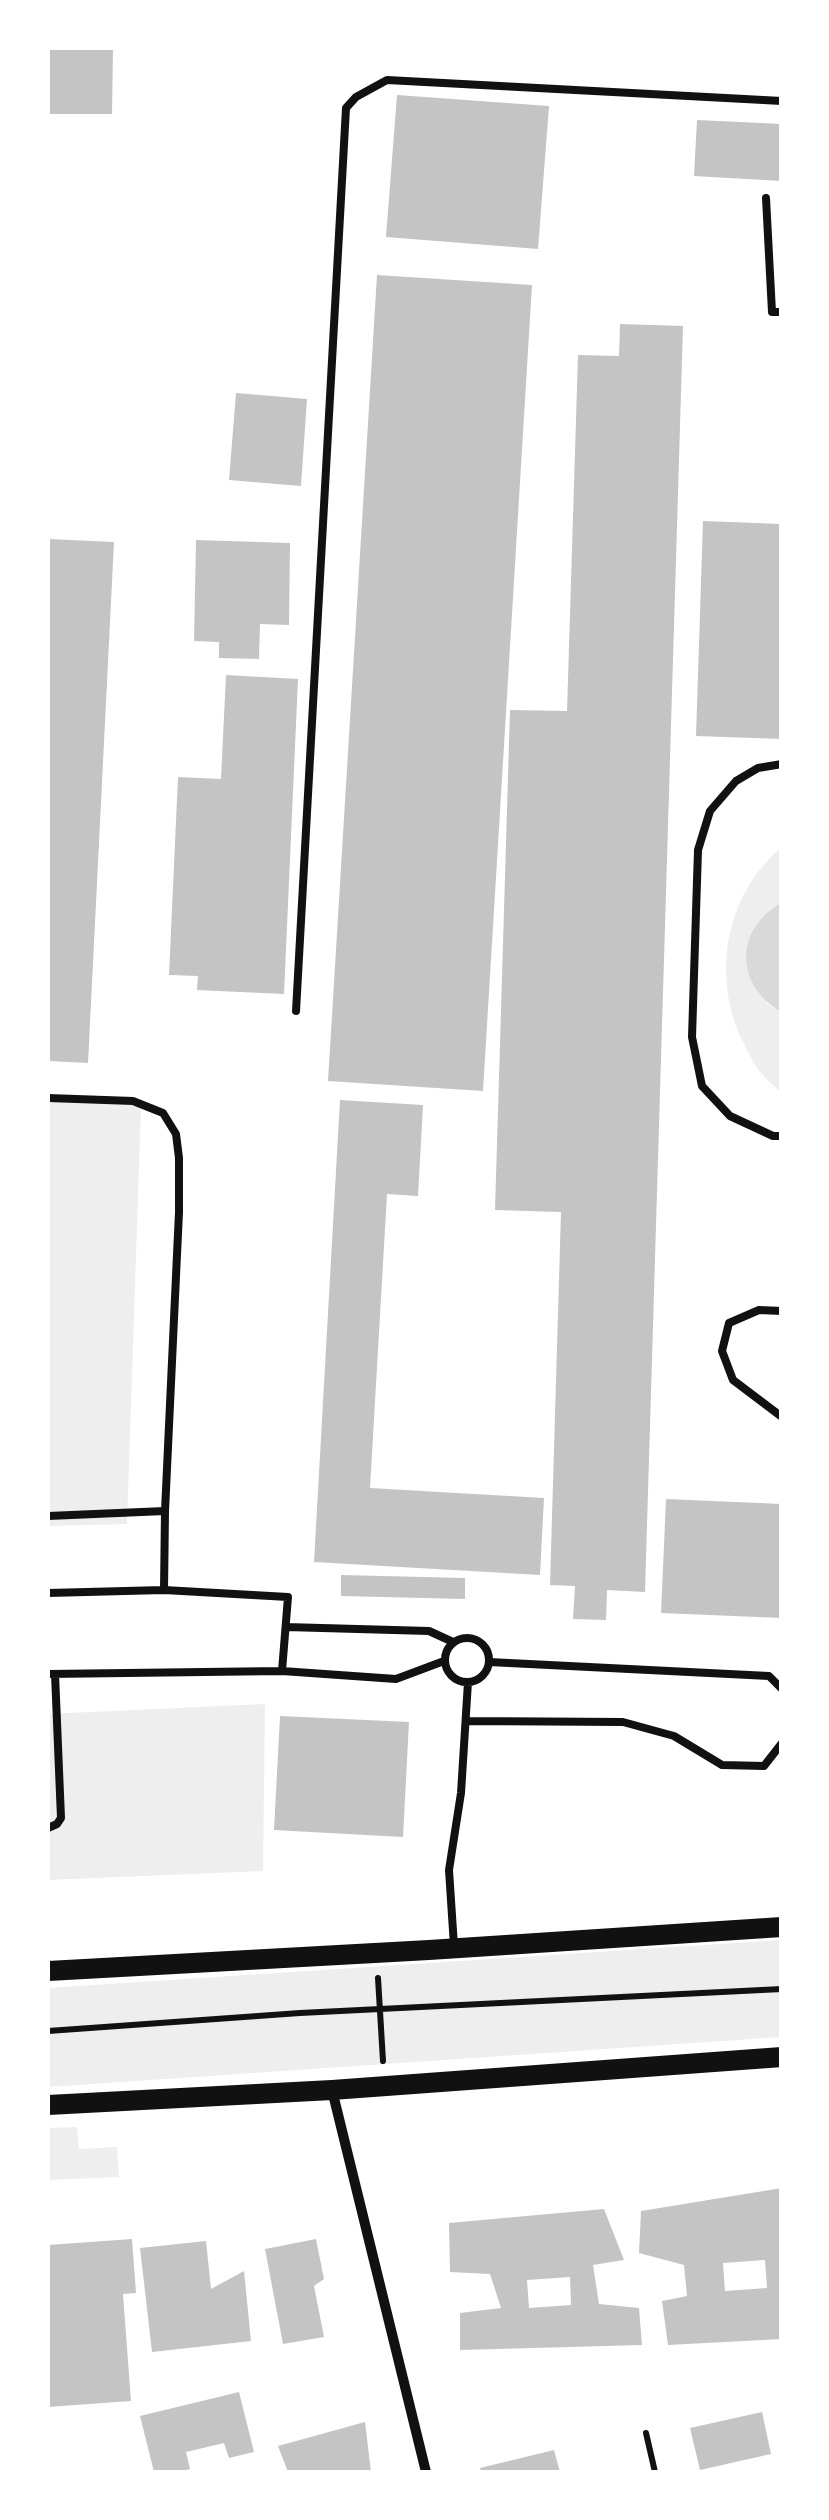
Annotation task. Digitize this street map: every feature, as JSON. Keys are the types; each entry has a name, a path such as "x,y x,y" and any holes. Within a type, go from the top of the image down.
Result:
{"main road":[{"path":"48,1971 782,1927"},
{"path":"48,2105 384,2087 782,2057"}],"street":[{"path":"332,2090 426,2472"}],"lane":[{"path":"296,1011 346,108 356,96 386,80 782,101"},
{"path":"766,198 772,312 782,312"},
{"path":"782,764 758,768 736,781 710,811 698,850 692,1037 702,1086 730,1116 772,1136 782,1136"},
{"path":"48,1098 134,1101 163,1113 176,1134 179,1212 164,1590"},
{"path":"782,1311 758,1310 729,1323 722,1351 733,1380 782,1416"},
{"path":"48,1516 165,1511"},
{"path":"48,1593 164,1590 288,1598 282,1671"},
{"path":"286,1627 429,1631 453,1642"},
{"path":"466,1637 480,1642 489,1662 482,1676 461,1682 449,1674 444,1661 453,1642 466,1637"},
{"path":"48,1828 61,1818 52,1741 51,1674 282,1671 396,1679 444,1661"},
{"path":"489,1662 769,1676 782,1688"},
{"path":"454,1949 449,1870 461,1793 468,1682"},
{"path":"466,1721 623,1722 674,1736 722,1765 764,1766 782,1743"}],"path":[{"path":"377,1953 384,2087"},
{"path":"48,2031 782,1989"},
{"path":"646,2433 655,2472"}],"shaded area":[{"path":"781,848 781,903 767,1004 781,1012 781,1093 757,1068 744,1044 728,993 726,966 736,914 747,890"},
{"path":"782,903 781,1012 755,987 746,958 755,928"},
{"path":"48,1100 141,1106 127,1524 48,1526"},
{"path":"265,1704 263,1871 48,1880 48,1714"},
{"path":"781,1940 781,2037 48,2087 48,1988"},
{"path":"77,2127 79,2149 117,2147 119,2177 48,2180 48,2128"}],"building":[{"path":"48,48 113,48 112,114 48,114"},
{"path":"397,95 549,106 538,249 386,237"},
{"path":"697,120 782,124 782,181 694,176"},
{"path":"377,275 532,285 483,1091 328,1081"},
{"path":"620,324 683,326 645,1592 607,1590 606,1620 573,1619 575,1586 550,1585 561,1212 495,1210 510,710 567,711 578,355 619,356"},
{"path":"236,393 307,399 301,486 229,480"},
{"path":"703,521 782,524 782,739 696,736"},
{"path":"48,539 114,542 88,1063 48,1061"},
{"path":"196,540 290,543 289,625 260,624 259,659 219,658 219,642 194,641"},
{"path":"226,675 298,679 284,994 197,990 198,976 169,975 178,777 221,779"},
{"path":"340,1100 423,1105 418,1196 387,1194 370,1488 544,1498 540,1575 314,1562"},
{"path":"666,1499 782,1504 782,1618 661,1613"},
{"path":"341,1575 465,1578 465,1599 341,1596"},
{"path":"280,1716 409,1722 403,1837 274,1830"},
{"path":"782,2188 782,2339 668,2345 662,2301 687,2296 684,2265 639,2253 641,2211","holes":["765,2260 767,2288 725,2291 723,2263"]},
{"path":"604,2209 624,2260 593,2265 599,2304 639,2308 642,2345 460,2350 460,2313 501,2308 490,2274 450,2272 449,2223","holes":["570,2277 571,2305 529,2308 527,2280"]},
{"path":"132,2239 136,2293 123,2294 131,2401 48,2407 48,2245"},
{"path":"316,2239 324,2279 314,2286 324,2337 283,2344 265,2249"},
{"path":"206,2241 211,2289 244,2271 251,2341 152,2352 140,2248"},
{"path":"239,2392 254,2452 229,2458 224,2443 186,2452 190,2469 154,2472 140,2416"},
{"path":"762,2412 771,2454 700,2470 690,2428"},
{"path":"365,2422 371,2472 288,2472 278,2446"},
{"path":"554,2450 560,2472 481,2472 480,2468"}]}
